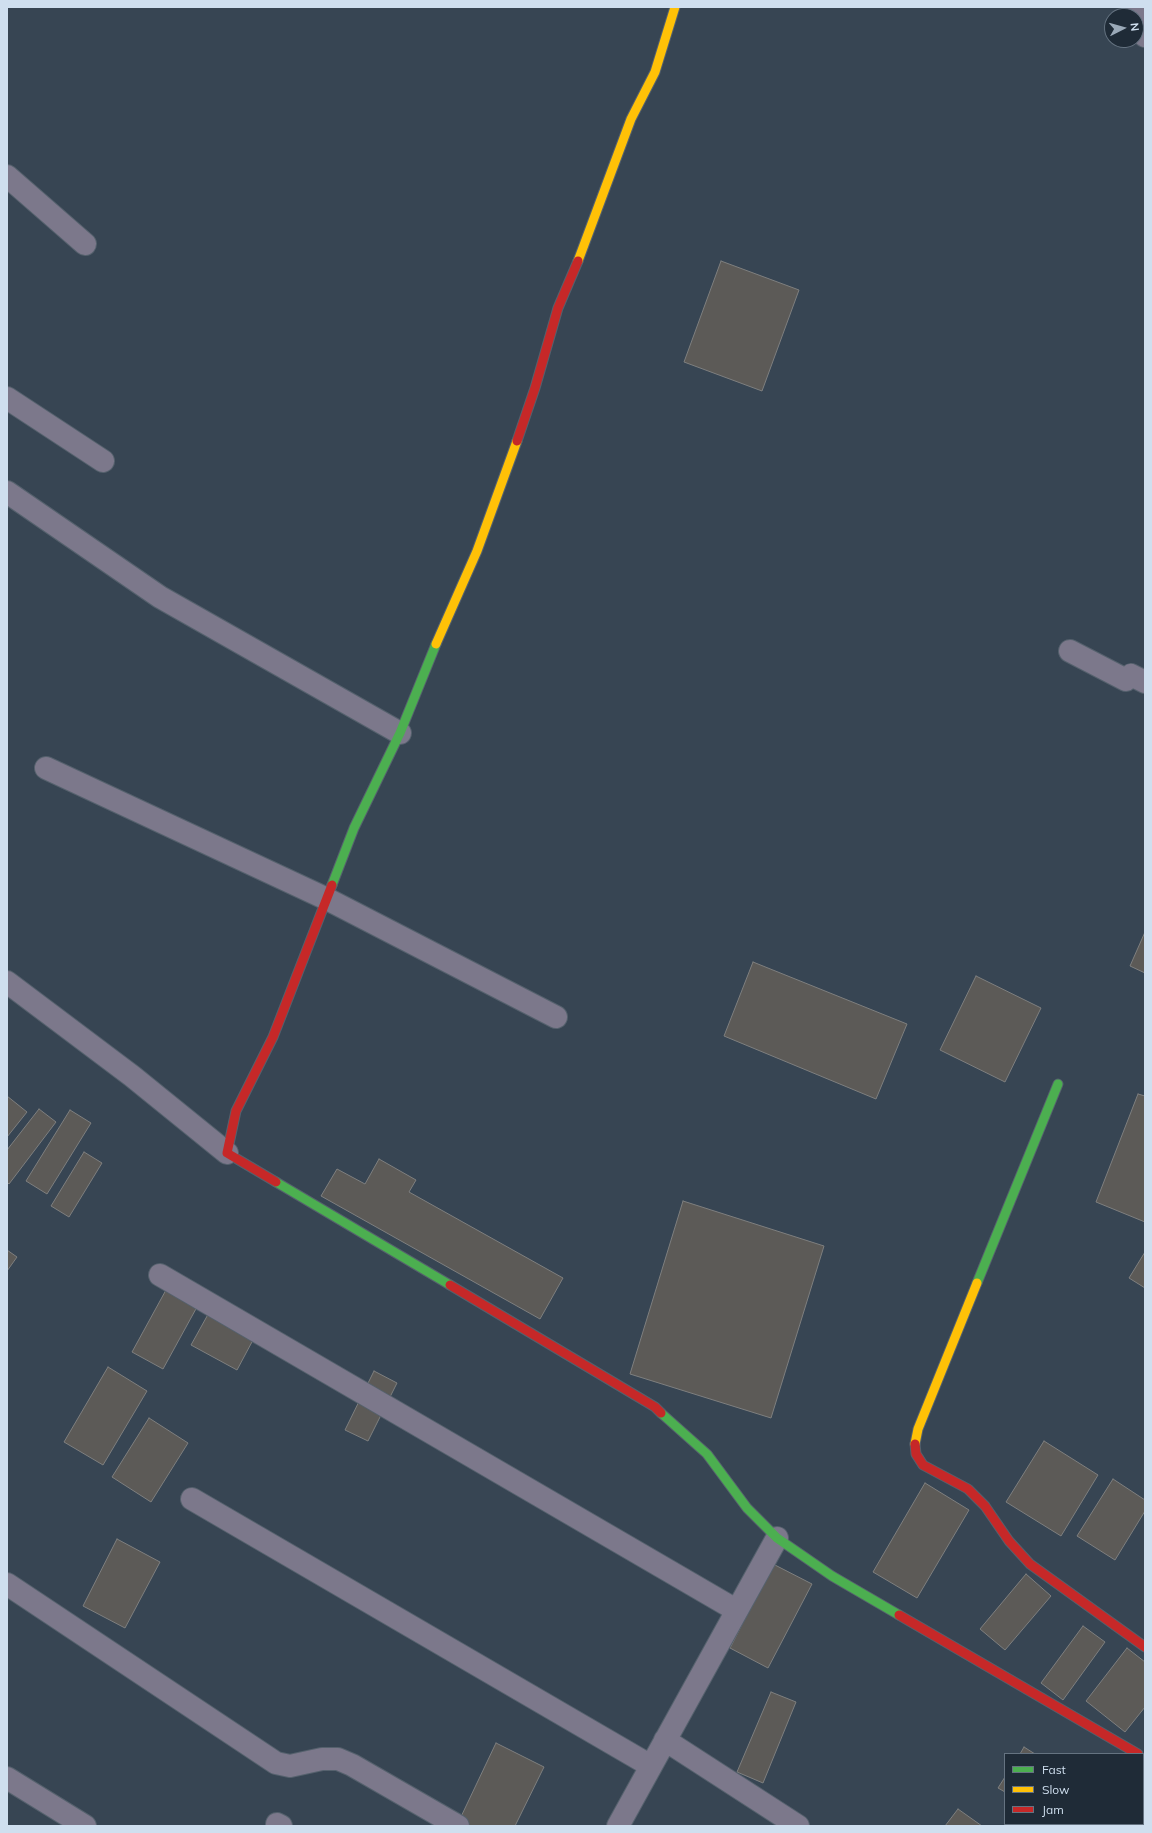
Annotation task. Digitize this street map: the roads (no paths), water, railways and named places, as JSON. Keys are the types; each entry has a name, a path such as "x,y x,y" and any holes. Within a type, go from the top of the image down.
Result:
{"street":[{"path":"227,1154 236,1111 273,1037 354,828 400,732 453,603 477,551 530,403 558,308 584,246 631,119 654,72 675,7"},
{"path":"1134,7 1145,36"},
{"path":"7,176 85,244"},
{"path":"7,398 103,461"},
{"path":"7,492 160,597 400,732"},
{"path":"1070,651 1126,680 1131,674 1145,682"},
{"path":"46,768 327,899 556,1017"},
{"path":"7,982 132,1076 227,1154 655,1407 707,1454 747,1508 777,1538 832,1576 1136,1753"},
{"path":"1058,1084 918,1429 915,1441 916,1454 923,1465 968,1490 985,1506 1009,1541 1030,1564 1145,1647"},
{"path":"160,1275 736,1610"},
{"path":"192,1499 651,1766"},
{"path":"618,1826 777,1538"},
{"path":"7,1584 276,1763 290,1766 322,1759 338,1759 352,1765 458,1826"},
{"path":"665,1740 798,1826"},
{"path":"1139,1753 1145,1744"},
{"path":"7,1778 85,1826"}]}
